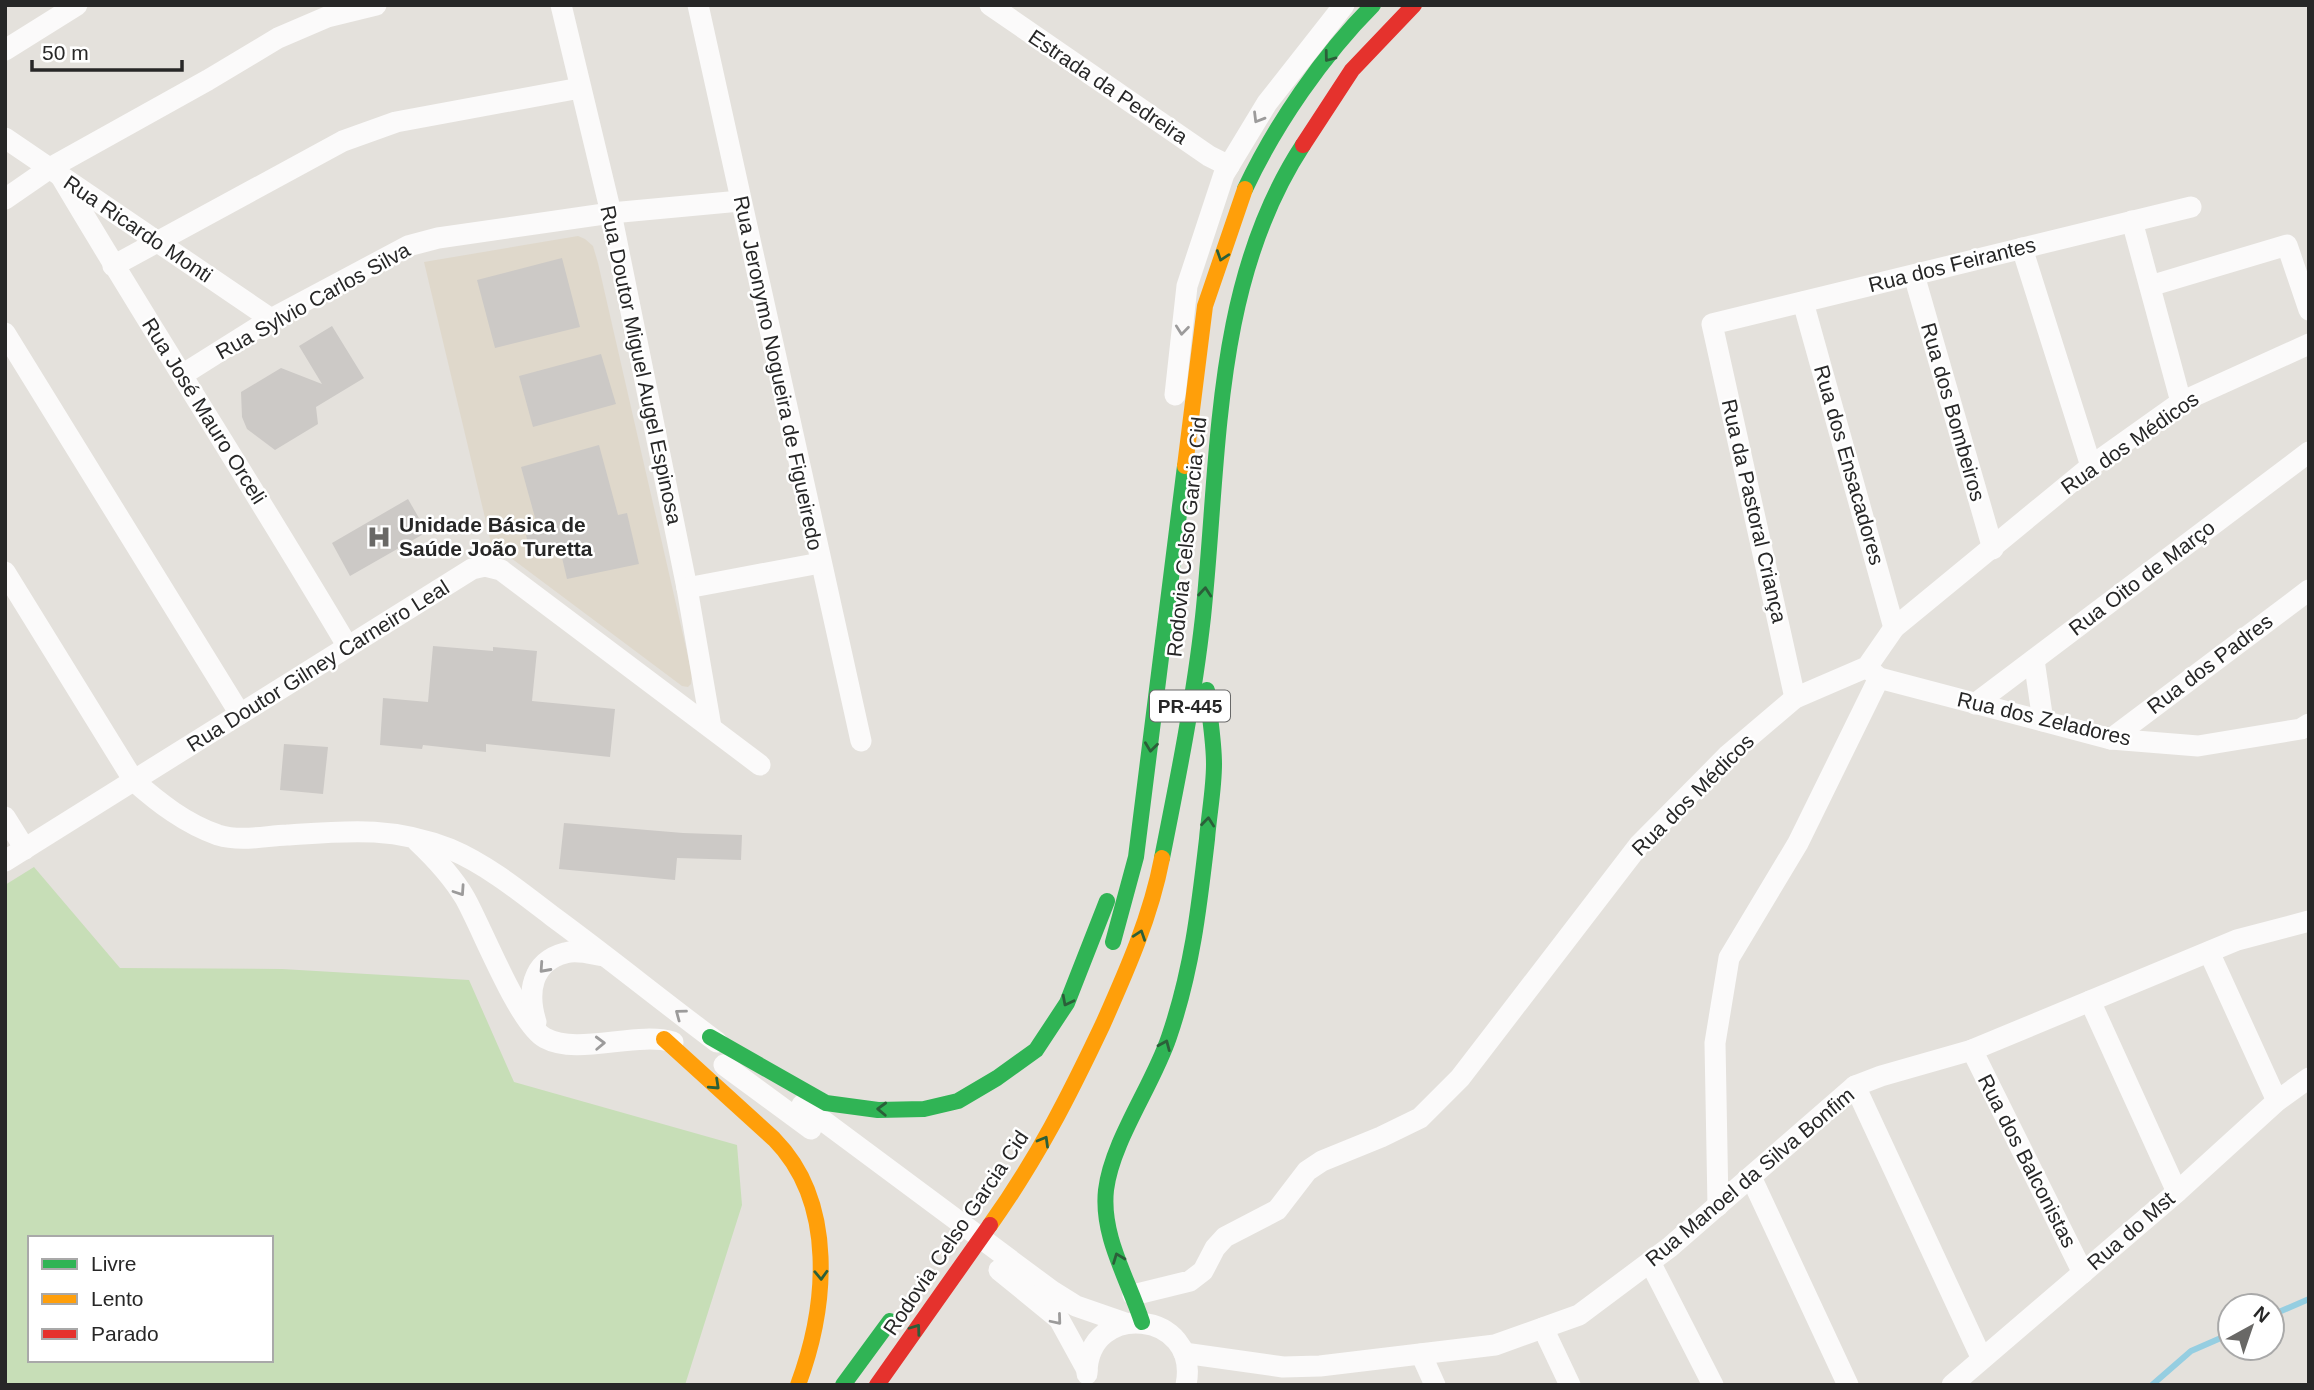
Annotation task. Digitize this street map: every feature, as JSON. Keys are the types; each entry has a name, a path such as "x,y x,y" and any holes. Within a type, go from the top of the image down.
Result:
{"highway":[{"name":"Rodovia Celso Garcia Cid","path":"1107,959 1136,857 1205,306 1246,187 1282,120 1353,25 1373,5"},
{"name":"Rodovia Celso Garcia Cid","path":"877,1385 1019,1184 1066,1103 1132,960 1157,886 1185,739 1203,618 1223,379 1247,265 1288,168 1352,70 1414,5"},
{"path":"1133,1322 1133,1295 1116,1257 1107,1221 1106,1191 1111,1165 1168,1040 1185,985 1198,923 1214,765 1208,716 1203,618"},
{"path":"710,1037 826,1103 878,1110 924,1109 958,1101 1036,1051 1067,1003 1144,800"},
{"path":"664,1039 777,1142 800,1173 805,1185 818,1239 821,1292 815,1332 806,1368 798,1385"},
{"name":"Rodovia Celso Garcia Cid","path":"952,1234 967,1212"},
{"name":"Rodovia Celso Garcia Cid","path":"843,1385 899,1309"}],"street":[{"path":"5,50 77,5"},
{"path":"5,199 55,172 278,37 327,17 376,5"},
{"name":"Rua Doutor Miguel Augel Espinosa","path":"561,5 611,213 687,588 710,727"},
{"name":"Rua Jeronymo Nogueira de Figueiredo","path":"698,5 860,741"},
{"name":"Estrada da Pedreira","path":"990,5 1209,156 1228,166"},
{"path":"1179,513 1165,491 1187,286 1228,166 1266,103 1343,5"},
{"path":"113,266 308,160 368,131 396,122 580,88"},
{"name":"Rua Ricardo Monti","path":"5,138 271,319"},
{"name":"Rua José Mauro Orceli","path":"55,172 288,545 348,647"},
{"name":"Rua Sylvio Carlos Silva","path":"181,375 271,319 408,246 438,238 611,213 740,201"},
{"name":"Rua dos Feirantes","path":"1712,324 2191,207"},
{"path":"2132,221 2181,402"},
{"path":"2150,286 2287,245 2309,310"},
{"path":"2022,248 2091,466"},
{"name":"Rua dos Bombeiros","path":"1913,275 1993,549"},
{"name":"Rua dos Ensacadores","path":"1803,302 1894,628"},
{"name":"Rua da Pastoral Criança","path":"1712,324 1795,698"},
{"path":"5,333 240,714"},
{"name":"Rua dos Médicos","path":"1133,1295 1190,1282 1203,1271 1215,1248 1225,1237 1277,1210 1307,1171 1314,1166 1420,1118 1460,1078 1639,845 1728,755 1795,698 1873,673 1894,628 2091,466 2181,402 2309,344"},
{"name":"Rua Oito de Março","path":"1975,704 2309,452"},
{"path":"687,588 820,563"},
{"name":"Rua Doutor Gilney Carneiro Leal","path":"5,861 472,569 485,566 501,570 760,765"},
{"path":"5,572 134,781 161,804 219,835 243,839 365,830 403,835 451,850 486,869 606,957 1017,1274 1076,1306 1158,1326 1170,1334 1184,1353 1187,1365 1186,1385"},
{"name":"Rua dos Padres","path":"2111,739 2309,590"},
{"path":"2034,660 2043,721"},
{"path":"1718,1206 1715,1043 1729,958 1798,843 1873,673"},
{"name":"Rua dos Zeladores","path":"1873,673 1975,704 2111,739 2198,746 2301,729 2309,724"},
{"path":"5,817 25,849"},
{"path":"415,840 443,867 464,897 524,1018 545,1038 569,1044 664,1039 691,1047 714,1059 927,1206"},
{"name":"Rua Manoel da Silva Bonfim","path":"1184,1353 1287,1376 1320,1366 1495,1345 1579,1315 1650,1262 1718,1206 1855,1086 1972,1050 2237,940 2309,921"},
{"path":"545,1038 536,1022 530,995 541,969 549,961 566,952 606,957"},
{"path":"2209,952 2277,1101"},
{"path":"2090,1001 2177,1192"},
{"name":"Rua dos Balconistas","path":"1972,1050 2083,1273"},
{"name":"Rua do Mst","path":"1952,1385 2177,1192 2277,1101 2309,1078"},
{"path":"1855,1086 1982,1359"},
{"path":"1751,1177 1848,1385"},
{"path":"1650,1262 1713,1385"},
{"path":"1017,1274 1059,1319 1088,1378"},
{"path":"1088,1378 1094,1346 1102,1336 1133,1322"},
{"path":"1543,1328 1570,1385"},
{"path":"1421,1354 1434,1385"}],"shaded area":[{"path":"578,236 593,246 598,263 692,674 688,687 682,686 491,543 424,262"}],"green space":[{"path":"34,867 120,968 282,969 469,980 514,1082 737,1145 742,1205 685,1385 5,1385 5,885"}],"building":[{"path":"562,258 580,327 495,348 477,280"},
{"path":"332,326 364,378 316,407 318,424 275,450 247,429 242,417 241,392 281,368 322,384 299,346"},
{"path":"601,354 616,404 533,427 519,376"},
{"path":"599,445 618,515 627,513 639,564 567,579 560,549 531,556 526,535 539,532 521,467"},
{"name":"Unidade Básica de Saúde João Turetta","path":"408,499 427,532 350,576 332,543"},
{"path":"433,646 493,651 493,647 537,651 532,701 615,709 610,757 486,744 486,752 423,745 422,749 380,745 383,698 428,702"},
{"path":"284,744 328,747 323,794 280,790"},
{"path":"564,823 742,835 741,860 677,858 675,880 559,869"}],"waterway":[{"path":"2286,1309 2309,1299"},
{"path":"2152,1385 2191,1351 2216,1340"}],"traffic: fast":[{"path":"1245,189 1271,140 1318,68 1373,5"},
{"path":"1162,858 1199,647 1218,434 1236,313 1251,255 1273,199 1303,145"},
{"path":"1113,942 1136,857 1185,466"},
{"path":"1142,1322 1112,1241 1106,1190 1116,1152 1169,1037 1194,939 1214,764 1207,690"},
{"path":"710,1037 826,1103 878,1110 924,1109 958,1101 1036,1050 1067,1003 1107,901"},
{"path":"843,1385 890,1321"}],"traffic: slow":[{"path":"1185,466 1205,306 1245,189"},
{"path":"990,1225 1023,1176 1051,1127 1103,1024 1145,922 1162,858"},
{"path":"664,1039 774,1139 794,1165 808,1193 817,1224 820,1290 808,1355 798,1385"}],"traffic: jam":[{"path":"1303,145 1352,70 1414,5"},
{"path":"877,1385 990,1225"}],"place":[{"name":"Unidade Básica de Saúde João Turetta","path":"379,537"}]}
